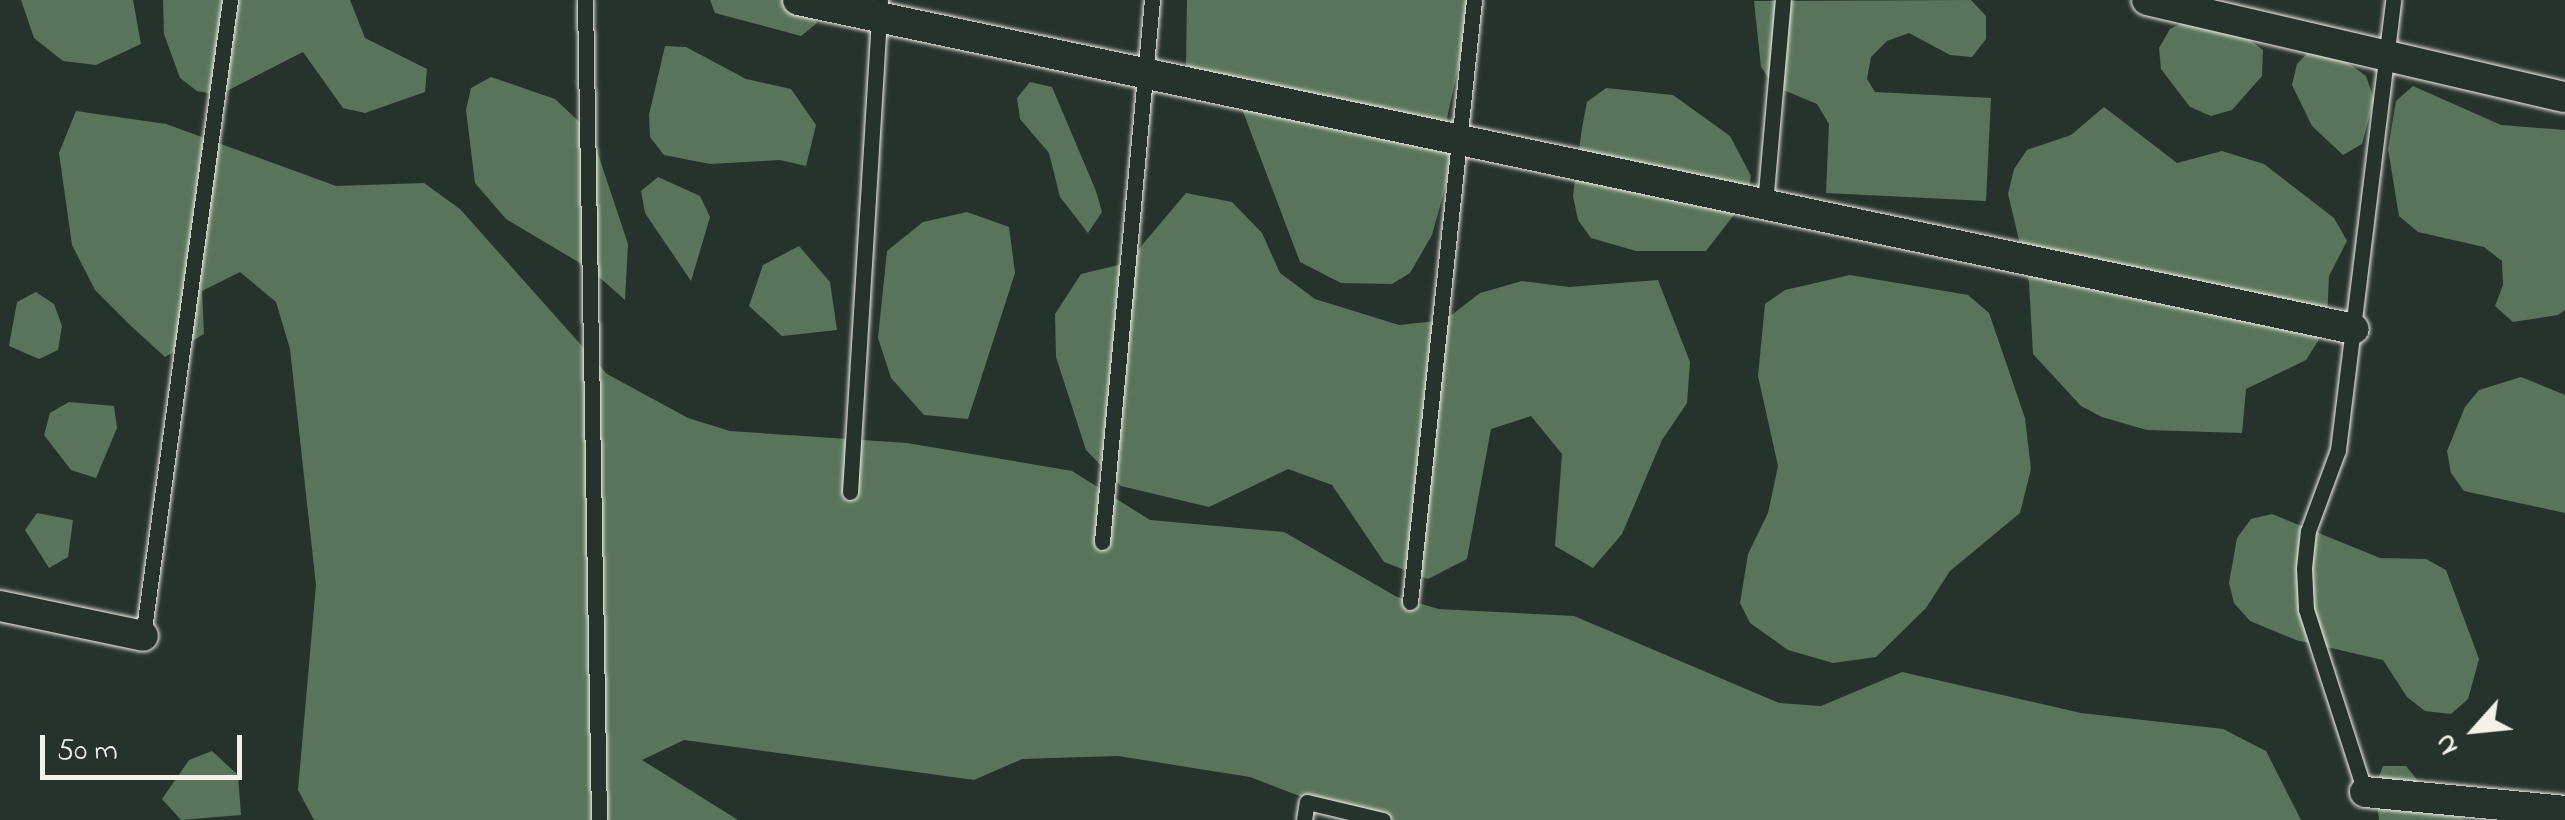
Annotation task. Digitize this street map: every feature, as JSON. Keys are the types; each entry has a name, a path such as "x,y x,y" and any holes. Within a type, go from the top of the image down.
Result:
{"street":[{"path":"798,0 879,9 1146,74 2354,329"},
{"path":"2148,0 2565,97"},
{"path":"0,606 144,636"},
{"path":"2365,792 2565,811"}],"lane":[{"path":"144,636 230,0"},
{"path":"585,0 599,820"},
{"path":"1102,542 1152,0"},
{"path":"1410,602 1474,0"},
{"path":"1764,204 1783,0"},
{"path":"2365,792 2306,608 2304,568 2308,531 2338,450 2393,0"},
{"path":"850,492 879,9"},
{"path":"1304,820 1307,802 1383,820"}],"green space":[{"path":"21,0 133,0 141,44 96,65 63,61 34,38"},
{"path":"163,0 350,0 365,38 427,69 425,92 365,113 343,108 303,52 219,95 197,91 180,78 164,34"},
{"path":"710,0 801,0 817,23 801,36 715,13"},
{"path":"1187,0 1473,0 1447,118 1456,149 1432,235 1410,273 1392,284 1341,283 1300,262 1242,109 1186,65"},
{"path":"1971,0 1986,16 1986,39 1972,57 1950,55 1909,33 1887,41 1871,57 1867,79 1875,92 1991,98 1986,201 1826,193 1829,124 1817,104 1774,86 1761,67 1754,1"},
{"path":"2191,19 2233,27 2263,50 2262,76 2232,110 2211,116 2190,107 2161,69 2159,48 2170,29"},
{"path":"665,46 686,47 746,79 791,89 816,125 806,166 780,160 710,164 664,155 650,137 649,115"},
{"path":"2312,48 2335,53 2366,76 2374,99 2362,144 2343,155 2312,126 2292,85 2297,64"},
{"path":"491,77 555,99 591,133 628,244 625,300 590,269 506,219 475,183 466,110 471,88"},
{"path":"1030,82 1052,87 1096,191 1102,212 1088,233 1060,197 1049,153 1020,119 1017,98"},
{"path":"2413,86 2501,125 2565,130 2565,310 2558,315 2513,322 2495,306 2503,285 2502,261 2484,247 2418,232 2399,216 2388,149 2396,101"},
{"path":"1606,88 1673,95 1730,136 1751,176 1747,198 1706,251 1636,251 1591,238 1578,220 1573,196 1587,102"},
{"path":"2104,107 2177,163 2222,151 2264,164 2334,218 2347,241 2329,276 2327,320 2318,341 2306,360 2246,389 2242,433 2147,430 2102,417 2081,406 2033,354 2029,282 2008,194 2014,169 2027,150 2071,135"},
{"path":"76,111 166,124 336,186 424,183 460,209 607,374 688,418 730,431 907,443 1072,471 1150,520 1284,532 1397,597 1439,609 1574,616 1779,703 1821,706 1902,672 2081,713 2223,729 2266,751 2301,820 1362,820 1250,777 1118,756 1022,759 974,780 684,740 642,760 738,820 314,820 298,790 316,585 290,349 276,302 240,272 202,291 204,334 165,357 130,325 95,290 72,245 59,153"},
{"path":"658,177 700,196 710,217 691,281 645,213 641,191"},
{"path":"1186,193 1232,202 1262,233 1280,273 1315,299 1399,325 1445,320 1480,293 1522,281 1569,287 1658,280 1690,362 1687,403 1662,440 1622,534 1593,568 1555,546 1562,454 1531,416 1491,429 1467,559 1428,579 1384,562 1332,485 1288,469 1209,507 1121,486 1086,450 1056,357 1055,314 1081,274 1127,263"},
{"path":"967,212 1009,227 1015,273 968,419 924,415 891,378 878,338 887,251 923,222"},
{"path":"799,246 830,282 837,330 782,336 749,306 763,265"},
{"path":"1850,275 1968,295 1989,313 2025,418 2031,469 2020,513 1950,571 1926,608 1876,657 1833,663 1788,650 1750,623 1740,603 1748,554 1768,513 1778,466 1758,376 1765,304 1785,290"},
{"path":"36,292 54,304 62,326 58,350 39,359 9,346 17,302"},
{"path":"2521,377 2565,395 2565,513 2464,491 2451,473 2447,451 2465,407 2479,390"},
{"path":"69,402 114,406 117,428 96,478 71,470 44,435 50,413"},
{"path":"37,513 73,520 68,557 49,568 25,530"},
{"path":"2272,514 2380,558 2426,559 2446,570 2479,659 2468,699 2451,714 2425,711 2407,697 2383,660 2296,640 2250,621 2234,603 2229,583 2237,538 2251,519"},
{"path":"212,751 238,775 241,815 181,820 162,799 189,760"},
{"path":"2383,766 2406,766 2437,804 2466,820 2379,820 2375,787"}]}
